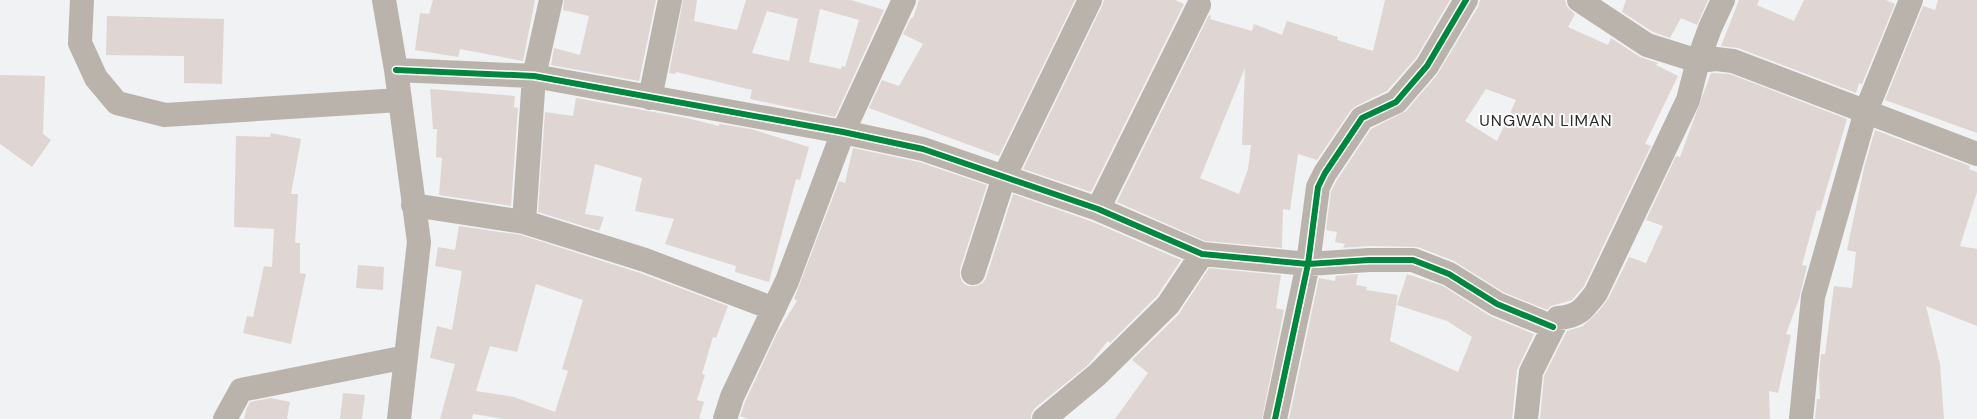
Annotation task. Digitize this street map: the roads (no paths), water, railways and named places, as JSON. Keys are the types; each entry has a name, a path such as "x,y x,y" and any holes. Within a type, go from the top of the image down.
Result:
{"street":[{"path":"82,0 80,43 96,78 116,103 165,115 400,100"},
{"path":"384,0 396,70 419,242 400,419"},
{"path":"524,222 534,76 550,0"},
{"path":"650,98 670,0"},
{"path":"725,419 732,397 787,281 843,132 904,0"},
{"path":"973,273 1004,177 1090,0"},
{"path":"1275,419 1308,264 1318,187 1325,173 1362,118 1396,102 1428,66 1466,0"},
{"path":"1580,0 1648,45 1698,61 1716,59 1733,61 1977,154"},
{"path":"1526,419 1531,372 1558,318 1571,318 1584,309 1596,293 1688,100 1698,61 1723,0"},
{"path":"1801,419 1813,297 1866,111 1911,0"},
{"path":"1098,210 1199,5"},
{"path":"396,70 534,76 843,132 924,149 1098,210 1202,254 1308,264 1369,260 1413,260 1449,274 1497,304 1553,327"},
{"path":"413,204 524,222 645,260 774,308"},
{"path":"1044,419 1097,375 1168,306 1202,254"},
{"path":"225,419 241,390 406,357"}],"district":[{"name":"UNGWAN LIMAN","path":"1546,120"}]}
